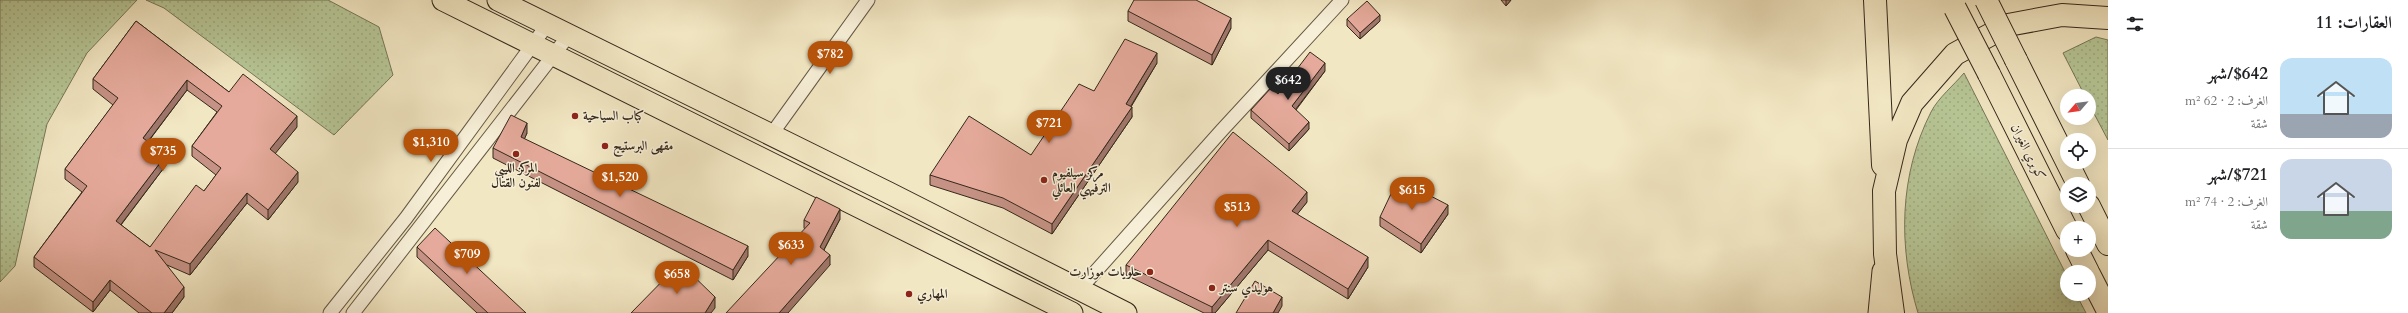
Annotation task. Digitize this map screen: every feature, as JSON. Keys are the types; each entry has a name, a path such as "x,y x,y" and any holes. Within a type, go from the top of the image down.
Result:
{"highway":[{"path":"1875,0 1884,191 1885,254 1893,313"},
{"path":"1986,0 2060,148"},
{"path":"2082,0 2105,17"},
{"name":"كوبري الغيران","path":"1953,4 2062,221"},
{"path":"1884,191 1896,140 1912,103 1955,54 2008,25 2062,15 2105,17"},
{"path":"2092,213 2108,244"},
{"path":"2096,287 2108,311"}],"main road":[{"path":"443,0 1072,313"},
{"path":"498,0 1126,313"},
{"path":"1878,313 1885,254"}],"street":[{"path":"771,135 868,0"},
{"path":"1080,289 1222,130 1342,0"},
{"path":"330,313 406,218 547,25"},
{"path":"353,313 569,35"},
{"path":"406,218 419,228"}],"green space":[{"path":"0,0 137,0 87,53 47,124 15,266 0,282"},
{"path":"146,0 328,0 379,27 393,75 334,135 164,8"},
{"path":"2096,37 2108,40 2108,140 2096,117 2096,89 2081,89 2063,53"},
{"path":"1964,73 2061,265 2060,265 2060,301 2080,301 2086,313 1918,313 1907,263 1905,211 1913,161 1920,136 1931,112 1942,97"}],"building":[{"path":"1134,0 1196,0 1231,18 1212,55 1128,11"},
{"path":"1367,1 1380,15 1360,33 1347,19"},
{"path":"136,21 229,92 243,74 297,116 270,149 298,172 268,210 247,193 190,264 155,250 184,287 164,313 152,313 110,280 93,302 34,257 87,186 65,169 118,98 93,79","holes":["187,80 222,106 192,146 221,168 204,191 196,185 150,247 116,221 166,155 143,138"]},
{"path":"1125,39 1157,53 1126,104 1132,107 1052,224 1003,198 930,175 969,116 1031,155 1079,84 1094,91"},
{"path":"1310,52 1325,63 1292,106 1309,122 1289,144 1251,110 1271,88 1278,94"},
{"path":"511,115 527,123 521,137 748,246 733,270 493,148"},
{"path":"1233,132 1307,192 1292,211 1368,257 1348,289 1268,240 1212,307 1126,265"},
{"path":"1398,179 1448,205 1421,244 1380,217"},
{"path":"816,197 840,209 820,247 830,255 779,313 726,313 810,223 804,220"},
{"path":"435,228 526,313 488,313 417,247"},
{"path":"680,263 715,297 705,313 631,313"},
{"path":"1255,281 1282,297 1273,313 1236,313"}],"place":[{"name":"كباب السياحية","path":"575,116"},
{"name":"مقهى البرستيج","path":"605,146"},
{"name":"المركز الليبي لفنون القتال","path":"516,154"},
{"name":"مركز سيلفيوم الترفيهي العائلي","path":"1044,180"},
{"name":"حلويات موزارت","path":"1150,272"},
{"name":"هوليدي سنتر","path":"1212,288"},
{"name":"المهاري","path":"909,294"}]}
